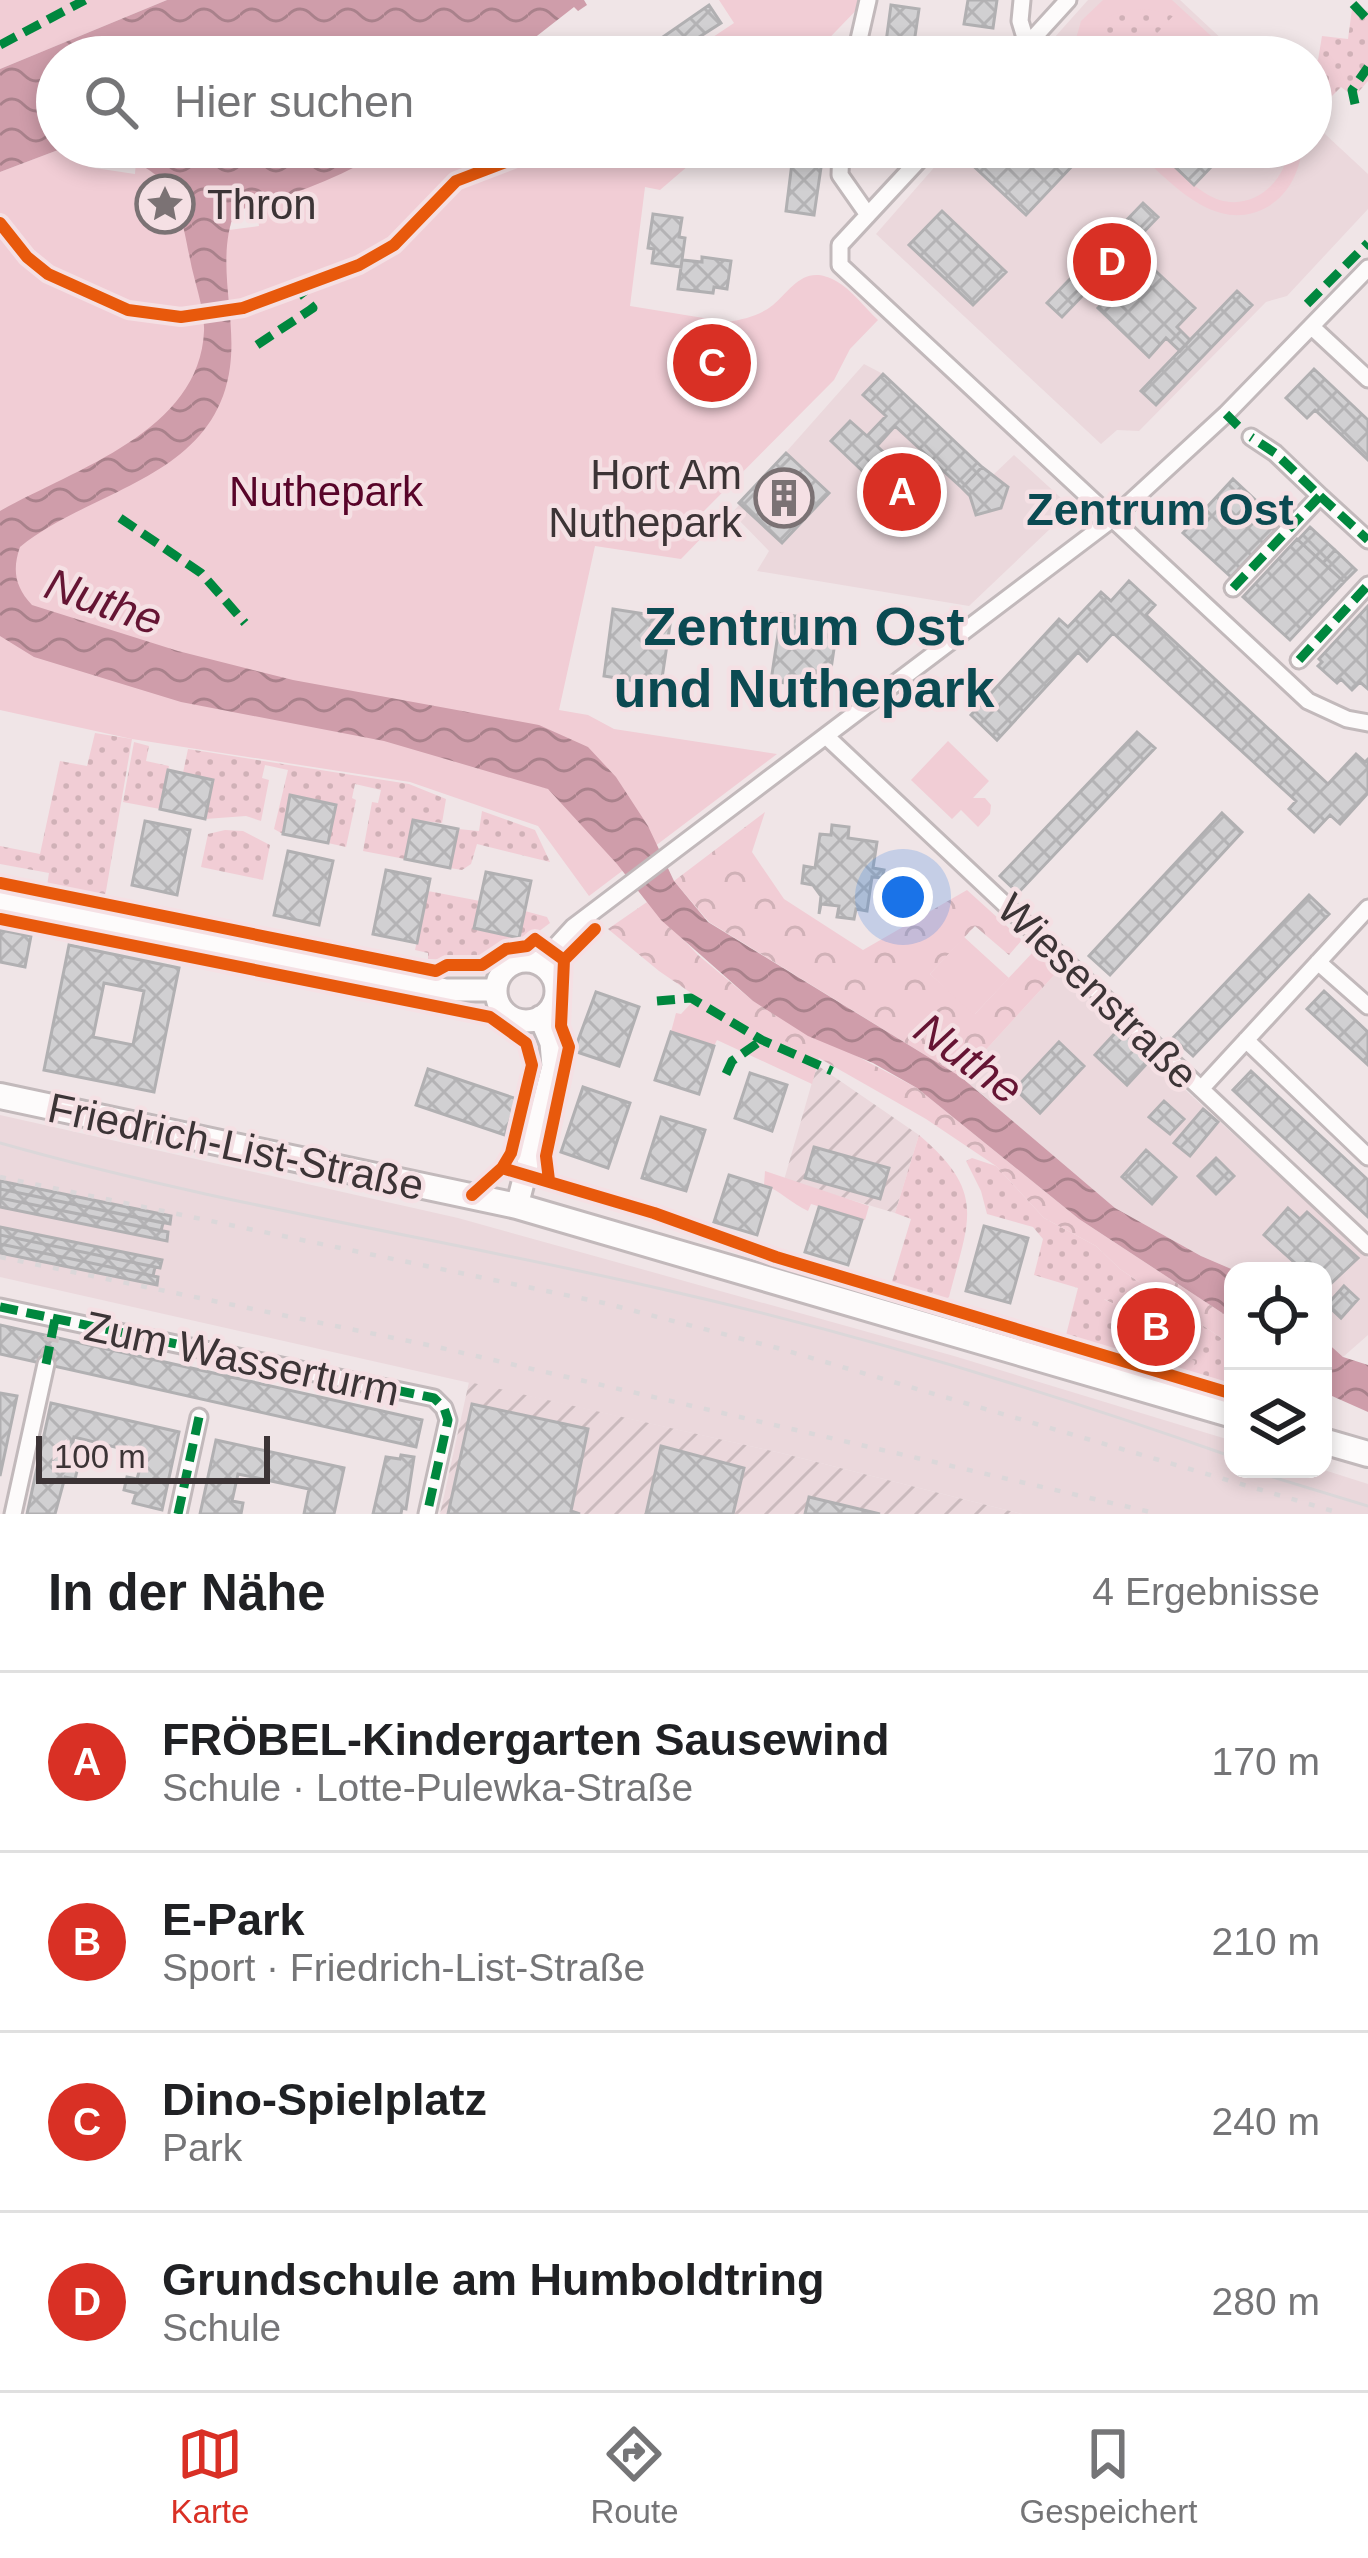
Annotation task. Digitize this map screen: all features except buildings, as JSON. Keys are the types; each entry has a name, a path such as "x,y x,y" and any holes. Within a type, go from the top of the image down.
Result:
{"main road":[{"name":"Friedrich-List-Straße","path":"0,1096 517,1206 1224,1412"},
{"path":"1332,1444 1368,1454"}],"street":[{"path":"860,36 868,0"},
{"path":"1020,36 1022,0"},
{"path":"1036,36 1068,0"},
{"path":"840,168 840,175 868,215"},
{"path":"912,168 840,245 838,260 1308,700 1347,719 1368,723"},
{"path":"539,964 563,935 1111,520 1187,452 1368,268"},
{"path":"1312,327 1368,379"},
{"path":"1251,437 1364,530"},
{"path":"1233,587 1319,496"},
{"path":"1299,660 1368,585"},
{"name":"Wiesenstraße","path":"826,736 1368,1246"},
{"path":"0,899 446,990 496,990"},
{"path":"1201,1089 1368,908"},
{"path":"1318,962 1368,1006"},
{"path":"539,964 552,977 555,995 540,1017 530,1021 510,1016 497,1000 497,980 510,965 539,964"},
{"path":"517,1206 553,1066 551,1043 540,1017"},
{"path":"1246,1040 1368,1157"},
{"name":"Zum Wasserturm","path":"0,1307 54,1328 434,1399 448,1420 428,1514"},
{"path":"13,1514 46,1364"},
{"path":"178,1514 200,1417"}],"shaded area":[{"path":"1088,0 1180,0 1219,36 1056,36"},
{"path":"1332,141 1368,174 1368,209 1287,296 1266,302 1139,431 1117,430 1101,444 876,234 934,168 1332,168"},
{"path":"864,364 883,374 992,476 1014,455 1072,508 969,606 757,571 769,551 732,513"},
{"path":"1057,972 1368,1258 1368,1335 1343,1357 1332,1347 1332,1262 1224,1262 1224,1266 1201,1256 1115,1208 961,1077"},
{"path":"817,1065 919,1135 895,1213 784,1180"},
{"path":"0,1115 458,1218 954,1356 1224,1438 1224,1478 1332,1478 1332,1473 1368,1484 1368,1514 1022,1514 781,1453 0,1277"},
{"path":"469,1382 781,1453 1022,1514 440,1514"}],"green space":[{"path":"0,0 167,0 80,36 36,36 36,54 0,69"},
{"path":"719,0 866,0 831,36 714,36 734,23"},
{"path":"1103,0 1172,0 1211,36 1154,36 1173,16 1144,9 1116,14 1091,36 1077,36 1081,21"},
{"path":"1144,4 1174,16 1155,36 1090,36 1103,18"},
{"path":"1352,9 1368,11 1368,81 1354,97 1341,87 1332,96 1332,37 1348,39"},
{"name":"Nuthepark","path":"36,158 36,168 135,174 135,168 146,168 167,182 235,210 229,230 259,226 257,205 351,168 686,168 660,190 645,187 630,306 728,322 762,312 807,277 825,276 842,284 878,320 850,349 834,380 701,514 713,526 681,559 595,546 559,710 588,715 614,729 777,754 589,896 538,826 410,782 132,739 0,710 0,172"},
{"path":"1155,168 1176,168 1198,188 1234,202 1260,195 1283,168 1298,168 1276,201 1249,214 1211,210"},
{"path":"95,733 132,739 105,897 47,886 49,873 0,864 0,846 40,854 60,761 87,766"},
{"path":"948,741 989,781 973,798 985,798 991,805 990,814 978,827 961,810 952,819 911,780"},
{"path":"134,742 149,746 146,761 169,766 160,809 123,802"},
{"path":"188,749 409,784 446,799 442,823 413,820 405,859 363,851 372,802 378,803 381,790 355,784 346,847 328,843 335,805 291,796 283,834 274,829 288,770 265,765 262,778 269,780 261,821 246,816 205,819 213,780 183,773"},
{"path":"482,811 535,830 550,862 477,844 471,864 462,870 450,868 458,829 479,831"},
{"path":"765,812 752,852 784,899 863,950 967,890 1022,940 1009,955 975,926 930,974 975,1014 1034,951 1057,972 961,1077 709,922 674,881"},
{"path":"243,831 270,845 263,880 201,867 208,834"},
{"path":"428,891 480,901 475,929 519,937 525,911 547,917 550,923 526,941 503,946 477,961 428,959 428,953 415,950"},
{"path":"647,902 698,955 753,1001 917,1088 1079,1219 1224,1314 1224,1340 1120,1269 1096,1246 1044,1218 996,1166 926,1119 819,1058 713,1008 608,929"},
{"path":"964,937 1009,978 974,1015 930,974"},
{"path":"697,997 819,1058 812,1084 717,1040 714,1046 671,1032 676,1013 681,1014"},
{"path":"919,1135 955,1174 967,1208 949,1297 941,1303 891,1285 911,1219 895,1213"},
{"path":"972,1158 996,1166 1044,1218 1096,1246 1120,1269 1224,1340 1224,1387 1122,1357 1131,1351 1193,1368 1195,1361 1154,1347 1157,1339 1194,1339 1197,1333 1155,1299 1135,1294 1126,1310 1104,1299 1134,1333 1132,1342 1109,1355 1065,1339 1078,1288 1034,1275 1043,1239 1033,1227 987,1214 966,1161"},
{"path":"765,1171 869,1206 865,1220 811,1204 808,1211 764,1185"},
{"path":"1134,1293 1156,1299 1197,1333 1195,1340 1180,1336 1157,1339 1154,1347 1195,1361 1193,1369 1131,1351 1133,1333 1111,1322 1114,1315 1100,1305 1103,1299 1126,1309"}],"water":[{"path":"167,0 584,0 587,5 578,11 574,7 537,36 80,36"},
{"path":"36,54 36,158 0,172 0,69"},
{"path":"146,168 354,168 235,211 226,269 230,367 220,405 201,434 175,458 20,547 17,578 32,605 178,651 293,680 539,725 588,747 616,777 648,826 674,881 708,922 961,1077 1115,1208 1224,1266 1224,1314 1079,1219 917,1088 873,1063 808,1036 753,1001 661,920 548,789 384,741 181,702 34,657 0,636 0,511 128,444 181,396 197,366 203,314 180,214 167,186"},
{"path":"1332,1347 1343,1357 1368,1365 1368,1412 1332,1396"}],"tunnel":[{"path":"46,1364 52,1336"}],"tram line":[{"path":"0,1143 165,1185 583,1272 810,1325 952,1365 1224,1454"},
{"path":"1276,1478 1368,1506"}],"railway":[{"path":"0,1177 604,1303 781,1349 1343,1514"},
{"path":"0,1257 433,1346 1159,1514"}],"marked path":[{"path":"0,45 85,0"},
{"path":"1353,4 1368,20"},
{"path":"1355,104 1352,90 1368,67"},
{"path":"1307,304 1368,243"},
{"path":"257,345 313,308 299,290"},
{"path":"1226,414 1238,426"},
{"path":"1233,588 1320,496 1251,437"},
{"path":"1320,496 1368,540"},
{"path":"120,518 201,573 245,623"},
{"path":"1299,660 1368,585"},
{"path":"657,1001 691,998 762,1040 832,1071"},
{"path":"726,1074 732,1061 762,1040"},
{"path":"0,1307 434,1398 448,1420 427,1514"},
{"path":"46,1364 55,1319"},
{"path":"178,1514 199,1417"}],"cycle path":[{"path":"0,223 27,257 48,274 128,310 181,317 243,308 359,265 394,245 456,181 490,168"},
{"path":"0,883 436,971 447,965 482,965 506,949 527,946 535,939 564,960"},
{"path":"0,919 490,1017 526,1043 532,1065 511,1153 502,1168 472,1195"},
{"path":"549,1180 546,1156 569,1047 561,1026 564,960 595,929"},
{"path":"502,1168 654,1213 776,1257 1224,1391"}],"place":[{"name":"Thron","path":"165,204"},
{"name":"Grundschule am Humboldtring","path":"1112,262"},
{"name":"Dino-Spielplatz","path":"712,363"},
{"name":"FRÖBEL-Kindergarten Sausewind","path":"902,492"},
{"name":"Hort Am Nuthepark","path":"784,498"},
{"name":"E-Park","path":"1156,1327"}],"district":[{"name":"Zentrum Ost","path":"1160,509"},
{"name":"Zentrum Ost und Nuthepark","path":"804,657"}],"water label":[{"name":"Nuthe","path":"104,601"},
{"name":"Nuthe","path":"969,1058"}]}
